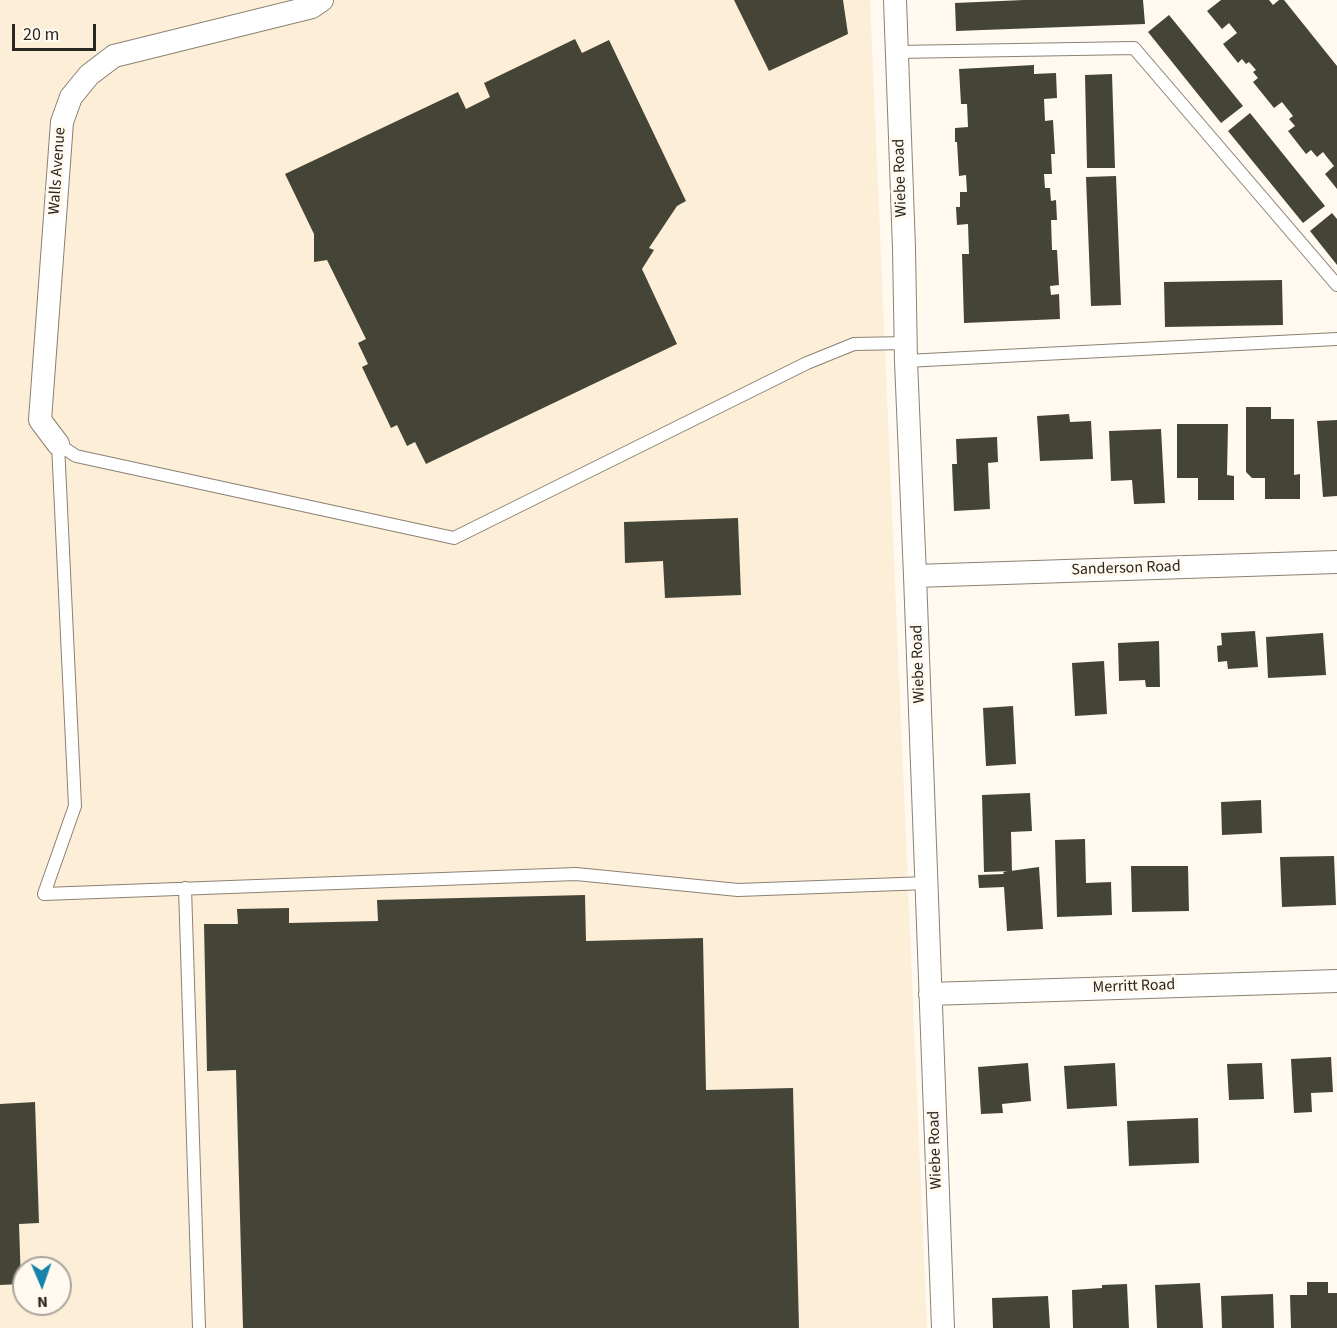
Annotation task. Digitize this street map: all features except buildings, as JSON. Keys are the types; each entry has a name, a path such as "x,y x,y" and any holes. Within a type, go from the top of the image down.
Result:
{"street":[{"name":"Walls Avenue","path":"58,444 40,420 62,122 71,97 89,75 114,56 312,7 322,0"},
{"name":"Wiebe Road","path":"895,0 943,1328"},
{"name":"Sanderson Road","path":"915,576 1337,562"},
{"name":"Merritt Road","path":"930,994 1337,981"}],"lane":[{"path":"897,52 1134,48 1337,285"},
{"path":"58,444 76,456 454,538 807,363 854,344 906,352 1337,339"},
{"path":"58,444 75,806 44,894 576,874 738,890 927,884"},
{"path":"185,888 199,1328"}],"shaded area":[{"path":"0,0 870,0 927,1328 0,1328"}]}
